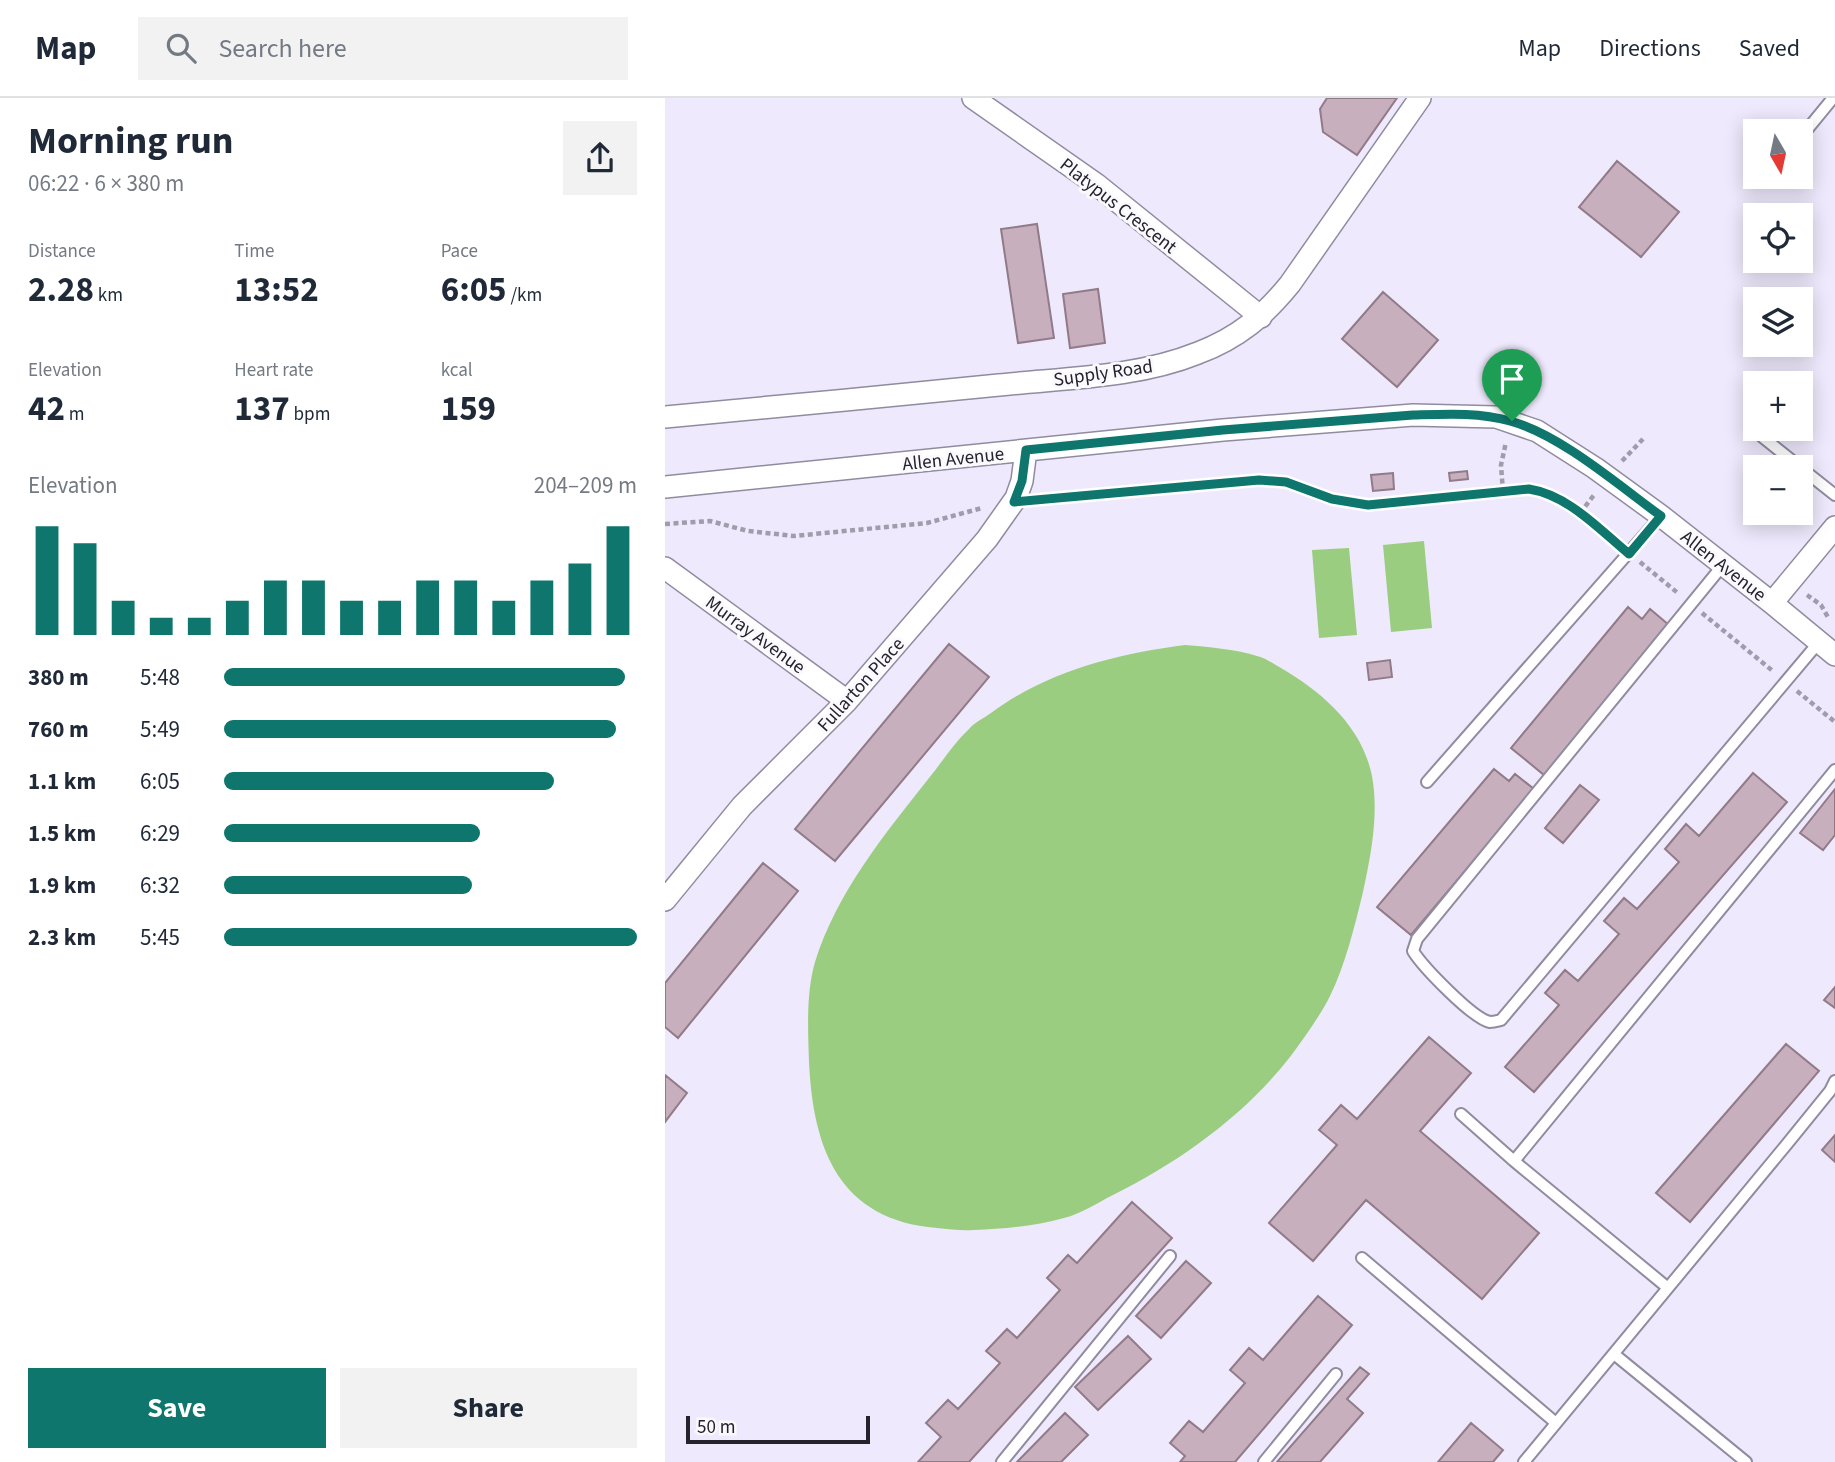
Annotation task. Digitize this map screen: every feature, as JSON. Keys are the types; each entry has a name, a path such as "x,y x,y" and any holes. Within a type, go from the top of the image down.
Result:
{"street":[{"name":"Platypus Crescent","path":"973,98 1096,184 1261,317"},
{"name":"Supply Road","path":"665,417 1142,369 1179,360 1221,344 1261,317 1290,284 1420,98"},
{"name":"Allen Avenue","path":"665,487 1223,430 1413,415 1480,415 1512,421 1566,449 1661,516 1827,649"},
{"name":"Fullarton Place","path":"665,900 742,806 847,701 986,539 1014,502 1022,481 1026,450"},
{"path":"1772,603 1835,527"},
{"name":"Murray Avenue","path":"665,568 847,701"}],"lane":[{"path":"1813,122 1833,98"},
{"path":"1768,441 1786,455"},
{"path":"1813,477 1835,495"},
{"path":"1427,782 1661,516"},
{"path":"1723,565 1417,939 1413,951 1424,967 1477,1016 1490,1022 1501,1020 1786,682 1827,649"},
{"path":"1514,1161 1835,770"},
{"path":"1524,1462 1787,1144 1835,1081"},
{"path":"1461,1114 1668,1288"},
{"path":"1002,1462 1170,1256"},
{"path":"1362,1258 1556,1423"},
{"path":"1614,1354 1746,1462"},
{"path":"1263,1462 1336,1374"}],"path":[{"path":"1503,492 1501,466 1512,421"},
{"path":"665,524 710,521 748,531 794,536 927,523 1014,502 1259,480 1286,482 1332,499 1368,505 1529,489 1546,492 1580,513 1835,722"},
{"path":"1789,582 1821,606 1835,625"}],"green space":[{"path":"1424,541 1432,628 1391,632 1383,545"},
{"path":"1349,548 1357,635 1319,638 1312,550"},
{"path":"1185,645 1230,650 1260,657 1296,677 1338,712 1350,726 1367,758 1375,805 1371,849 1349,945 1326,1004 1272,1079 1231,1118 1162,1168 1083,1211 1030,1225 965,1230 904,1222 876,1211 854,1195 838,1175 825,1151 817,1124 809,1062 808,1012 815,962 824,936 849,888 879,843 953,746 974,724 1013,698 1059,675 1108,659"}],"building":[{"path":"1327,98 1397,98 1357,155 1323,132 1320,109"},
{"path":"1617,161 1679,212 1641,257 1579,207"},
{"path":"1037,224 1054,338 1018,343 1001,229"},
{"path":"1098,289 1105,343 1070,348 1063,294"},
{"path":"1383,292 1438,340 1397,387 1342,339"},
{"path":"1467,471 1468,479 1450,481 1449,473"},
{"path":"1393,473 1394,489 1373,491 1371,475"},
{"path":"1628,607 1642,619 1650,609 1669,625 1544,775 1511,748"},
{"path":"949,644 989,677 835,861 795,829"},
{"path":"1390,660 1392,677 1369,680 1367,663"},
{"path":"1494,769 1509,781 1515,774 1534,789 1411,935 1377,907"},
{"path":"1753,773 1787,802 1534,1092 1505,1067 1559,1005 1545,993 1565,970 1578,981 1619,934 1604,921 1624,898 1637,909 1679,862 1665,849 1686,824 1699,836"},
{"path":"1580,785 1599,800 1563,843 1545,828"},
{"path":"1835,789 1835,835 1823,850 1800,833"},
{"path":"763,863 798,891 678,1038 665,1027 665,983"},
{"path":"1835,987 1835,1008 1824,1000"},
{"path":"1429,1037 1471,1073 1420,1131 1539,1233 1482,1299 1366,1200 1313,1261 1269,1223 1337,1145 1319,1130 1341,1105 1357,1119"},
{"path":"1786,1044 1819,1071 1690,1222 1656,1193"},
{"path":"665,1075 687,1093 665,1122"},
{"path":"1835,1135 1835,1162 1822,1150"},
{"path":"1132,1202 1172,1238 969,1462 918,1462 941,1437 926,1423 948,1400 958,1409 1000,1363 986,1351 1007,1329 1017,1338 1060,1290 1047,1278 1068,1255 1077,1263"},
{"path":"1186,1261 1211,1283 1161,1338 1136,1316"},
{"path":"1318,1296 1352,1325 1235,1462 1180,1462 1185,1456 1170,1443 1189,1421 1203,1432 1245,1383 1230,1370 1249,1348 1263,1360"},
{"path":"1128,1336 1151,1359 1098,1410 1075,1387"},
{"path":"1360,1367 1369,1374 1347,1399 1363,1413 1320,1462 1277,1462"},
{"path":"1065,1413 1088,1435 1061,1462 1017,1462"},
{"path":"1471,1423 1503,1450 1493,1462 1438,1462"}],"route":[{"path":"1413,415 1480,415 1512,421 1566,449 1661,516 1629,554 1580,513 1546,492 1529,489 1368,505 1332,499 1286,482 1259,480 1052,496 1014,502 1022,481 1026,450 1223,430 1413,415"}]}
